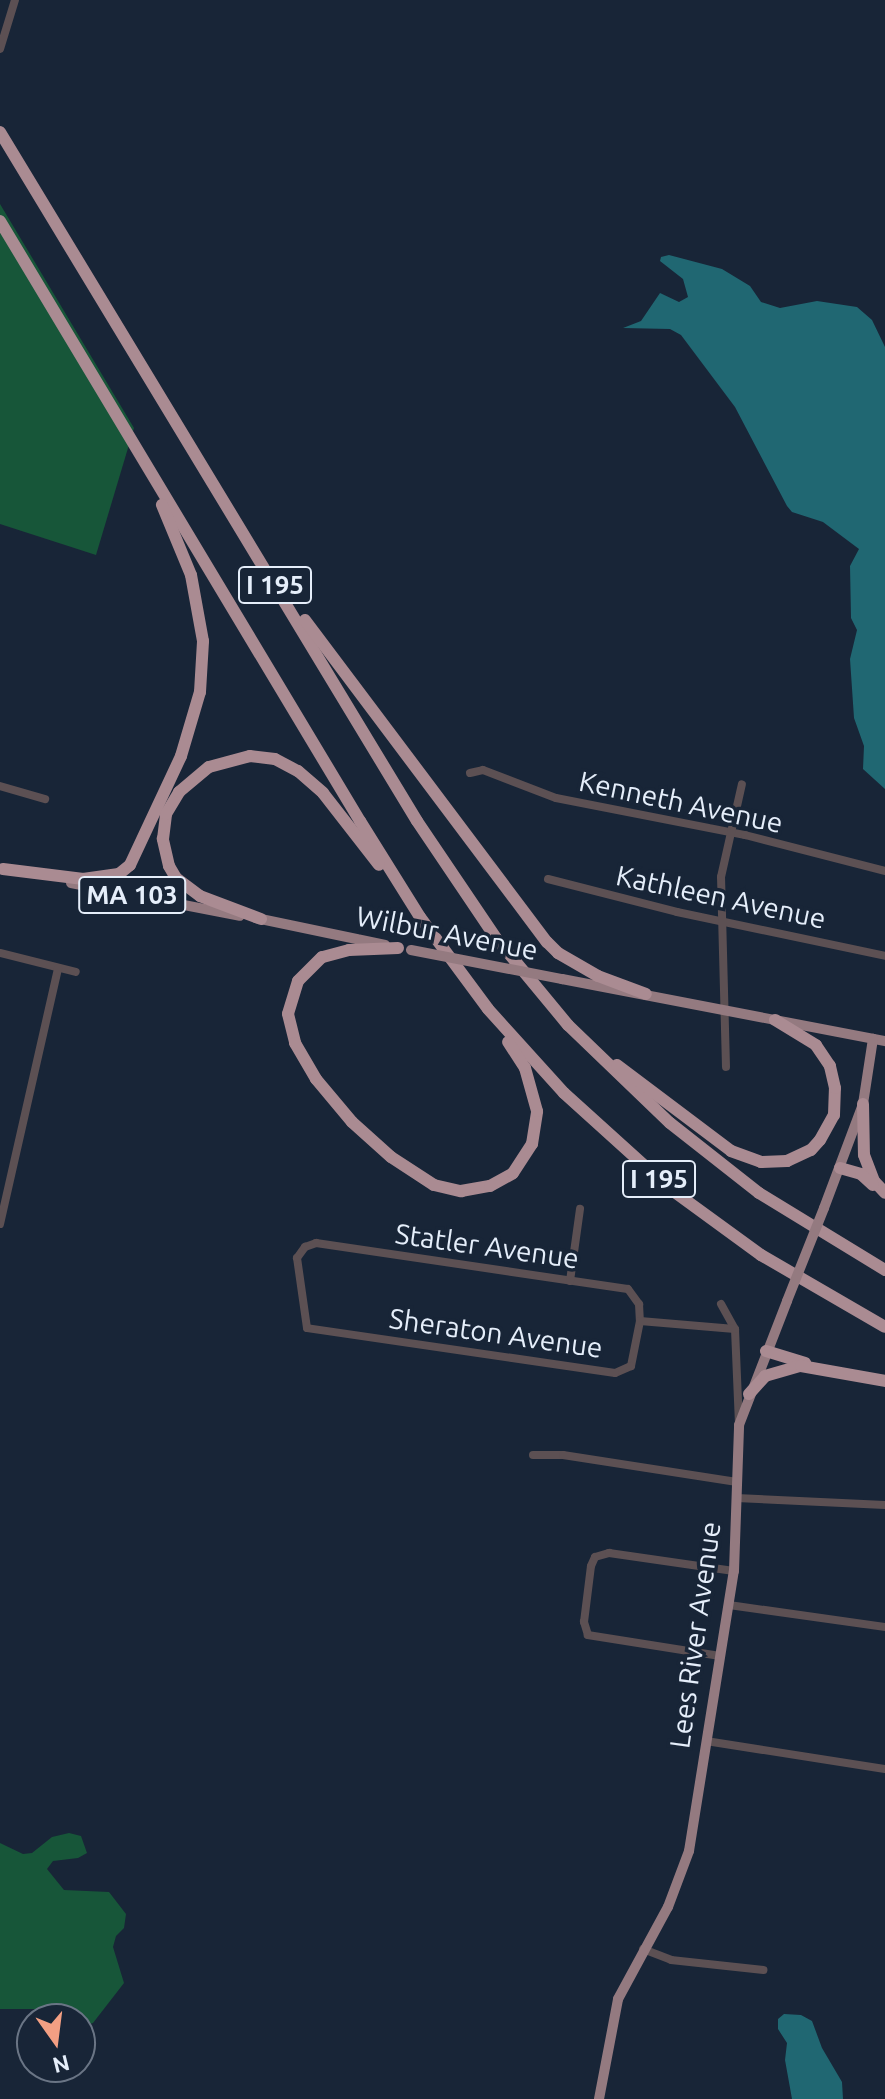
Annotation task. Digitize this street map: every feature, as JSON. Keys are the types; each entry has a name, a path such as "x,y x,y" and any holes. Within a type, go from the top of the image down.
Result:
{"highway":[{"name":"I 195","path":"0,132 455,881 513,960 568,1025 648,1104 713,1159 794,1216 885,1270"},
{"name":"I 195","path":"0,221 420,917 470,986 564,1093 669,1188 773,1263 885,1327"},
{"path":"1,869 83,879 119,874 130,865 181,756 195,713 203,641 196,595 182,551 134,444"},
{"path":"257,554 536,931 558,953 583,968 646,994"},
{"path":"261,919 187,888 169,866 163,839 166,814 187,783 209,767 250,756 275,759 310,779 420,917"},
{"path":"404,949 349,950 313,963 293,992 288,1014 290,1029 303,1059 352,1122 419,1177 461,1191 490,1186 513,1173 532,1144 537,1122 536,1099 525,1068 470,986"},
{"path":"568,1025 666,1104 731,1151 748,1160 775,1163 799,1156 820,1140 834,1115 835,1088 830,1066 816,1045 775,1020"},
{"path":"863,1104 864,1155 874,1181 885,1194"},
{"path":"840,1168 861,1174 885,1194"},
{"path":"766,1351 839,1373"},
{"path":"749,1394 765,1376 801,1366 885,1381"}],"main road":[{"name":"Wilbur Avenue","path":"1,869 885,1041"},
{"name":"Lees River Avenue","path":"599,2099 618,1999 668,1907 684,1867 734,1571 739,1425 863,1104 873,1039"}],"street":[{"path":"0,49 15,0"},
{"name":"Kenneth Avenue","path":"470,773 483,770 556,798 731,832 885,871"},
{"path":"726,1067 721,877 742,784"},
{"path":"0,786 45,799"},
{"name":"Kathleen Avenue","path":"548,879 885,956"},
{"path":"0,953 76,972"},
{"path":"0,1224 4,1177 58,969"},
{"path":"570,1281 580,1209"},
{"name":"Statler Avenue","path":"307,1328 297,1258 305,1247 316,1243 632,1292 639,1304 640,1321"},
{"path":"721,1304 735,1329 739,1425"},
{"path":"640,1321 735,1329"},
{"name":"Sheraton Avenue","path":"307,1328 615,1373 631,1366 640,1321"},
{"path":"533,1455 563,1455 737,1482"},
{"path":"736,1498 885,1505"},
{"path":"720,1656 588,1635 584,1622 591,1566 595,1557 609,1553 734,1571"},
{"path":"729,1605 885,1627"},
{"path":"706,1741 885,1769"},
{"path":"643,1949 671,1960 763,1970"}],"shaded area":[{"path":"0,204 134,428 96,555 0,524"},
{"path":"669,255 722,269 750,286 761,302 780,308 817,301 857,307 872,320 885,347 885,789 863,769 864,746 854,718 850,659 857,630 851,618 850,566 859,549 823,522 792,512 787,506 735,407 681,335 670,329 623,328 641,321 660,293 679,302 688,297 683,279 660,261 661,257"},
{"path":"69,1833 81,1836 87,1853 78,1858 53,1861 47,1869 64,1890 109,1892 126,1914 124,1928 116,1936 113,1947 124,1983 96,2019 96,2003 16,2003 16,2009 0,2009 0,1843 23,1854 32,1853 52,1837"},
{"path":"784,2014 801,2015 812,2021 822,2048 842,2082 843,2099 792,2099 785,2060 787,2043 778,2029 778,2019"}]}
